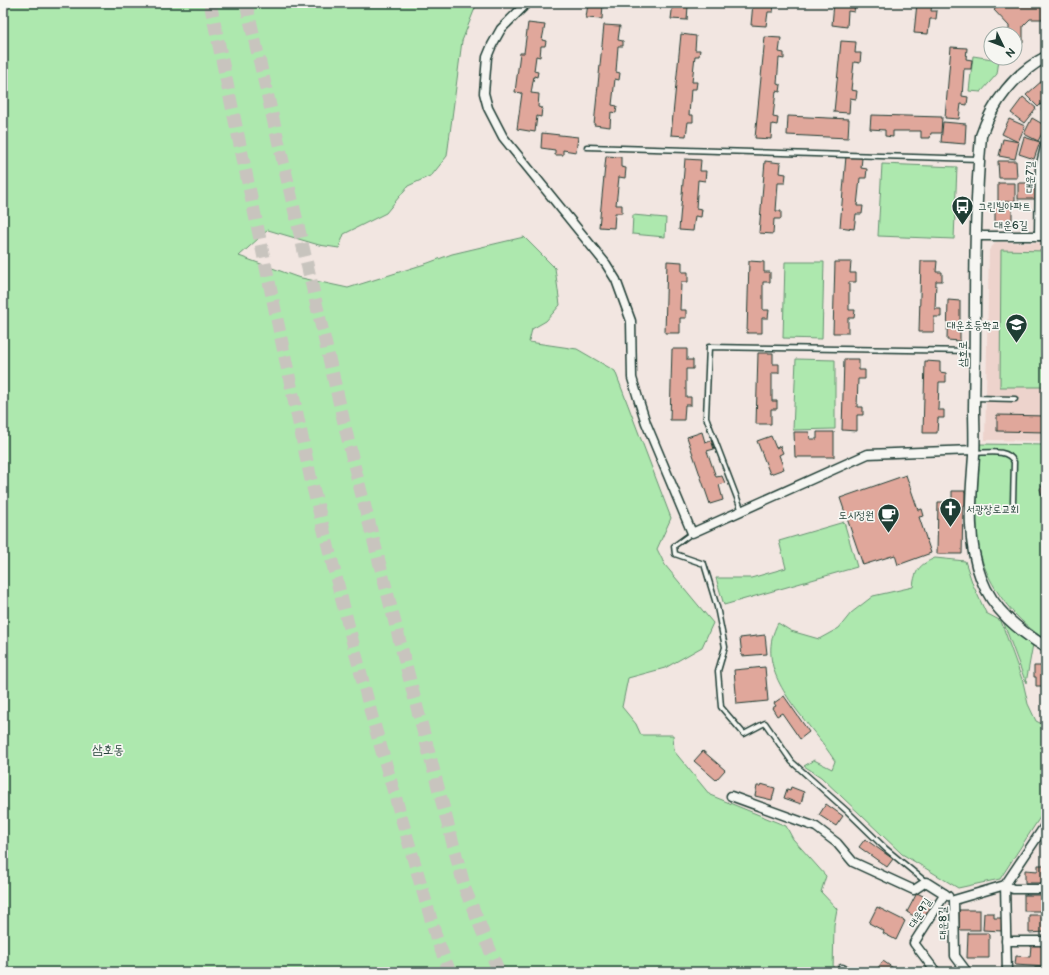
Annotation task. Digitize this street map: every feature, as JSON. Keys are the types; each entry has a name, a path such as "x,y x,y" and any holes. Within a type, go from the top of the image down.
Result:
{"street":[{"path":"526,3 501,29 492,44 487,57 484,93 488,108 503,137 606,264 616,280 631,321 632,378 638,398 646,424 692,533 868,454 974,451"},
{"name":"삼호로","path":"1046,57 1028,69 1002,95 986,122 981,136 977,236 974,451 971,495 971,528 974,552 981,578 994,603 1004,615 1024,633 1046,647"},
{"name":"대운7길","path":"1043,236 1040,168 1046,143"},
{"name":"대운6길","path":"977,236 1043,236"},
{"path":"731,796 816,827 837,843 853,862 914,890 926,882 945,894"},
{"path":"1007,972 1005,885 1043,834 1046,824"},
{"name":"대운8길","path":"967,972 955,956 954,900 1005,885 1013,889 1046,889"},
{"name":"대운9길","path":"936,972 914,943 945,894 954,900"},
{"path":"1006,941 1046,941"}],"lane":[{"path":"587,147 979,159"},
{"path":"742,511 706,417 709,347 975,350"},
{"path":"974,398 1015,399"},
{"path":"974,451 1004,453 1012,458 1014,462 1013,502"},
{"path":"692,533 674,546 675,554 704,564 717,607 725,647 718,672 721,707 744,734 765,723 792,762 848,812 886,850 926,882"}],"shaded area":[{"name":"대운초등학교","path":"996,242 1046,243 1046,441 985,440 989,250"}],"green space":[{"path":"3,3 477,3 462,41 447,156 432,175 408,186 386,213 344,234 339,248 319,245 268,230 239,256 297,277 348,288 452,254 524,237 555,268 560,305 546,321 532,329 529,342 577,349 615,371 671,518 657,549 665,565 713,623 702,647 665,668 628,678 622,707 636,724 641,735 673,735 674,751 710,795 786,826 793,839 826,876 821,892 837,909 834,925 833,972 3,972"},
{"path":"973,56 983,58 983,66 998,66 997,74 981,92 969,91"},
{"path":"882,164 957,167 954,239 878,236"},
{"path":"633,215 666,218 665,237 632,234"},
{"path":"1001,250 1046,251 1046,387 1000,387"},
{"path":"785,262 824,262 822,339 783,338"},
{"path":"796,359 835,360 835,429 793,430"},
{"path":"980,444 1046,445 1046,640 1025,624 999,595 982,560 977,534"},
{"path":"844,522 857,567 724,605 716,578 751,578 786,568 779,541"},
{"path":"935,558 965,561 973,585 986,613 1001,621 1023,682 1028,704 1036,721 1046,726 1046,808 1000,879 958,888 902,854 821,777 804,766 814,760 832,769 835,761 794,707 778,681 773,667 771,653 772,638 778,623 791,631 819,639 839,628 851,613 873,596 913,587 915,576 919,569 925,563"},
{"path":"1003,621 1033,644 1026,683"}],"building":[{"path":"588,3 610,3 603,4 602,19 586,18"},
{"path":"673,3 693,3 693,6 688,6 687,20 671,19"},
{"path":"753,3 769,3 769,5 774,5 773,12 768,12 766,26 751,25"},
{"path":"834,3 855,4 854,12 848,11 847,27 832,25"},
{"path":"917,3 932,3 931,11 937,11 936,19 930,19 928,34 914,33"},
{"path":"1002,3 1046,5 1046,19 1030,19 1023,26 1009,26 994,10"},
{"path":"528,23 545,25 542,40 546,41 545,46 541,46 540,57 536,56 534,71 538,72 537,77 534,76 531,93 539,94 538,107 542,108 541,117 537,116 535,132 517,129 522,93 515,92 520,53 524,53"},
{"path":"604,25 620,26 618,40 623,41 623,46 618,46 616,72 620,73 619,80 615,79 612,105 617,106 616,113 611,112 610,127 594,125"},
{"path":"681,34 696,36 695,50 700,50 699,56 695,56 692,82 697,82 696,89 691,89 689,115 693,115 693,122 688,122 686,136 671,135"},
{"path":"765,37 781,38 779,52 784,53 784,59 779,58 777,84 781,85 780,92 776,91 773,117 778,118 777,125 772,124 771,139 755,138"},
{"path":"841,41 856,42 855,53 861,53 860,63 854,62 851,90 857,91 856,99 850,98 849,113 834,112"},
{"path":"951,47 967,48 966,59 972,60 971,69 964,69 962,96 968,97 967,105 961,104 959,119 945,118"},
{"path":"1043,80 1046,83 1046,99 1038,107 1026,95"},
{"path":"1023,97 1036,108 1024,123 1011,113"},
{"path":"1046,104 1046,114 1041,109"},
{"path":"871,115 942,117 941,133 931,133 930,138 921,138 921,131 893,131 893,137 885,136 885,130 870,129"},
{"path":"788,116 849,119 848,138 787,135"},
{"path":"1032,118 1046,126 1038,141 1024,134"},
{"path":"1009,119 1025,126 1018,142 1002,134"},
{"path":"943,122 966,124 965,144 941,142"},
{"path":"542,133 578,137 576,152 563,150 563,155 555,155 555,150 541,148"},
{"path":"1024,137 1040,142 1034,159 1019,154"},
{"path":"1003,139 1019,142 1015,159 999,156"},
{"path":"606,156 621,157 621,167 626,168 625,178 619,177 616,205 622,205 622,213 615,213 614,228 599,227"},
{"path":"846,156 862,158 861,168 867,169 866,178 860,178 857,206 863,206 862,214 856,214 854,229 840,227"},
{"path":"685,159 701,160 700,171 706,171 705,181 698,180 696,208 702,209 701,217 695,216 693,231 679,230"},
{"path":"765,161 781,163 780,173 786,174 785,183 778,183 776,211 781,211 781,219 774,219 773,234 759,233"},
{"path":"998,161 1016,161 1017,178 999,178"},
{"path":"998,183 1015,183 1015,201 998,202"},
{"path":"1018,183 1035,183 1035,199 1018,199"},
{"path":"1012,204 1012,226 1002,227 995,221 995,205"},
{"path":"667,261 682,262 682,272 688,272 688,282 681,282 680,310 686,310 686,318 680,318 680,333 665,333"},
{"path":"749,261 764,262 764,272 770,272 770,282 763,282 763,310 769,310 768,318 762,318 762,333 747,333"},
{"path":"921,261 937,261 936,272 942,272 942,281 936,281 935,309 941,309 941,317 934,317 934,332 919,332"},
{"path":"835,262 851,262 850,273 856,273 856,282 849,282 849,310 855,310 854,318 848,318 848,333 833,333"},
{"path":"948,300 960,301 960,341 947,340"},
{"path":"672,349 687,349 687,360 693,360 693,369 686,369 686,397 691,397 691,405 685,405 684,420 670,420"},
{"path":"758,353 773,353 773,364 779,364 779,373 772,373 772,401 777,401 777,409 771,409 771,424 756,424"},
{"path":"844,359 859,359 859,370 865,370 865,379 858,379 857,407 863,407 863,415 857,415 857,431 842,430"},
{"path":"925,361 940,362 940,372 946,373 946,382 939,382 938,410 944,410 944,418 938,418 937,433 923,433"},
{"path":"997,415 1046,416 1046,432 997,431"},
{"path":"702,432 705,442 711,440 714,449 707,451 716,477 722,476 725,483 719,485 723,500 710,504 687,437"},
{"path":"794,432 809,432 810,439 817,439 817,432 834,432 834,457 795,457"},
{"path":"771,436 776,448 780,446 783,453 779,455 784,469 770,474 757,441"},
{"name":"도시정원","path":"906,475 918,510 922,509 924,516 919,517 931,553 898,565 895,555 863,565 840,498"},
{"path":"1046,479 1046,499 1042,496 1040,489"},
{"name":"서광장로교회","path":"952,491 965,491 965,505 963,505 962,554 937,554 938,502 952,502"},
{"path":"765,635 767,654 742,656 740,638"},
{"path":"1034,666 1046,666 1046,686 1036,686"},
{"path":"765,667 768,701 737,704 734,670"},
{"path":"784,696 809,732 800,739 782,713 777,716 772,708 776,706 774,703"},
{"path":"703,751 725,770 716,780 694,761"},
{"path":"761,784 775,788 772,800 755,796 757,786 760,786"},
{"path":"791,787 804,792 801,804 784,798 787,789 790,790"},
{"path":"826,804 843,816 836,826 819,815"},
{"path":"865,839 893,859 887,867 859,847"},
{"path":"1038,865 1046,865 1045,883 1025,883 1025,870 1038,871"},
{"path":"917,893 935,902 924,922 907,912"},
{"path":"1024,895 1045,895 1045,911 1024,911"},
{"path":"877,907 905,921 896,940 883,933 884,931 869,923"},
{"path":"959,910 980,910 980,930 959,930"},
{"path":"984,913 994,913 994,918 1003,918 1002,931 983,930"},
{"path":"1029,915 1046,915 1046,932 1029,933"},
{"path":"968,933 989,933 989,958 967,958"},
{"path":"1031,945 1046,946 1046,967 1015,965 1016,956 1030,957"},
{"path":"883,961 899,972 875,972"},
{"path":"1035,968 1046,968 1046,972 1035,972"}],"tunnel":[{"path":"210,3 311,480 372,717 437,940 450,972"},
{"path":"246,3 353,461 415,700 465,889 499,972"}],"place":[{"name":"그린빌아파트","path":"963,226"},
{"name":"대운초등학교","path":"1016,344"},
{"name":"서광장로교회","path":"950,528"},
{"name":"도시정원","path":"889,534"}],"district":[{"name":"삼호동","path":"108,750"}]}
